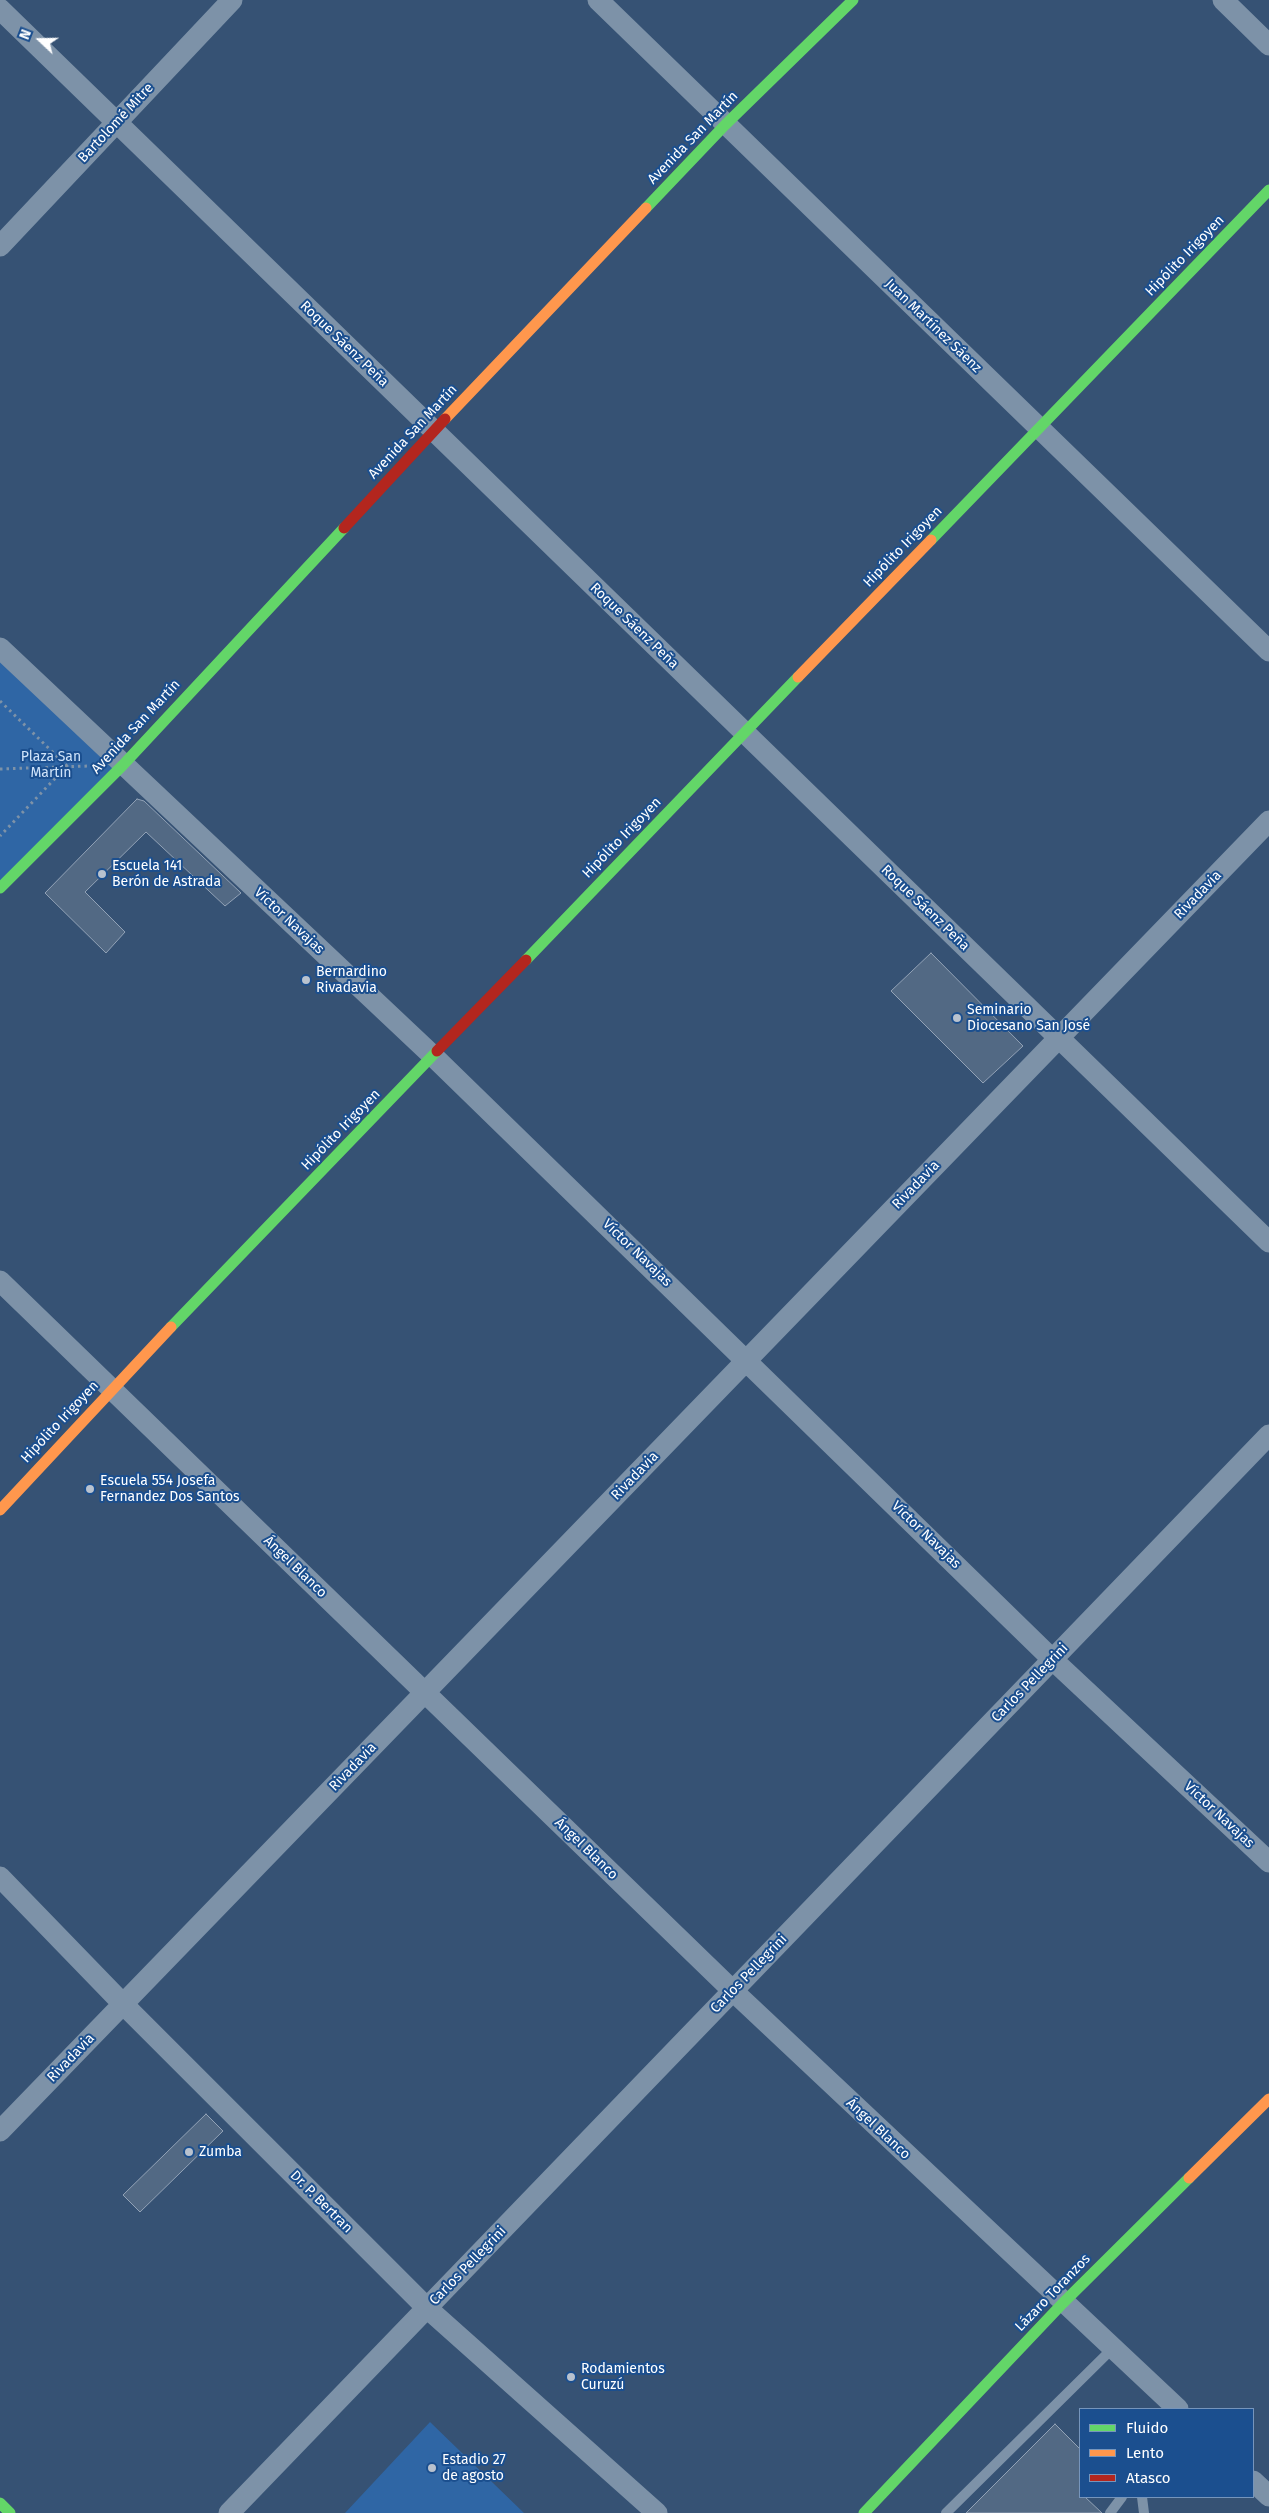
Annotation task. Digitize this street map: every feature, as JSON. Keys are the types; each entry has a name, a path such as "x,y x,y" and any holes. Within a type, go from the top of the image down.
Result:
{"main road":[{"name":"Avenida San Martín","path":"0,888 123,765 434,431 725,125 853,0"},
{"name":"Hipólito Irigoyen","path":"0,1510 111,1389 1269,190"},
{"name":"Lázaro Toranzos","path":"864,2513 1063,2303 1269,2099"},
{"path":"0,2503 10,2513"}],"street":[{"name":"Bartolomé Mitre","path":"0,246 232,0"},
{"name":"Juan Martínez Sáenz","path":"598,0 1269,651"},
{"path":"1223,0 1269,45"},
{"name":"Roque Sáenz Peña","path":"0,9 1269,1242"},
{"name":"Víctor Navajas","path":"0,648 433,1056 748,1360 1053,1660 1269,1862"},
{"name":"Rivadavia","path":"0,2131 1269,822"},
{"name":"Ángel Blanco","path":"0,1281 733,1992 1177,2408"},
{"name":"Carlos Pellegrini","path":"229,2513 1269,1436"},
{"name":"Dr. P. Bertran","path":"0,1877 123,2004 427,2308 657,2513"},
{"path":"1254,2482 1269,2496"}],"lane":[{"path":"946,2513 1113,2348"},
{"path":"1110,2513 1121,2498"},
{"path":"1142,2498 1144,2513"}],"path":[{"path":"0,701 67,766"},
{"path":"0,768 123,765"},
{"path":"0,836 67,766"}],"green space":[{"name":"Plaza San Martín","path":"0,648 123,765 0,888"},
{"name":"Estadio 27 de agosto","path":"430,2422 524,2513 345,2513"}],"building":[{"path":"137,799 144,801 241,893 225,906 146,832 85,892 125,932 106,953 45,893"},
{"name":"Seminario Diocesano San José","path":"931,953 1023,1046 983,1083 891,991"},
{"path":"206,2114 223,2131 140,2212 123,2195"},
{"path":"1055,2424 1079,2448 1079,2498 1086,2498 1102,2513 966,2513"}],"traffic: fast":[{"path":"646,208 725,125 853,0"},
{"path":"931,540 1269,190"},
{"path":"0,888 123,765 344,528"},
{"path":"526,960 798,677"},
{"path":"171,1327 437,1051"},
{"path":"864,2513 1063,2303 1189,2178"},
{"path":"0,2503 10,2513"}],"traffic: slow":[{"path":"445,419 646,208"},
{"path":"798,677 931,540"},
{"path":"0,1510 171,1327"},
{"path":"1189,2178 1269,2099"}],"traffic: jam":[{"path":"344,528 445,419"},
{"path":"437,1051 526,960"}],"place":[{"name":"Escuela 141 Berón de Astrada","path":"102,874"},
{"name":"Bernardino Rivadavia","path":"306,980"},
{"name":"Seminario Diocesano San José","path":"957,1018"},
{"name":"Escuela 554 Josefa Fernandez Dos Santos","path":"90,1489"},
{"name":"Zumba","path":"189,2152"},
{"name":"Rodamientos Curuzú","path":"571,2377"},
{"name":"Estadio 27 de agosto","path":"432,2468"}]}
